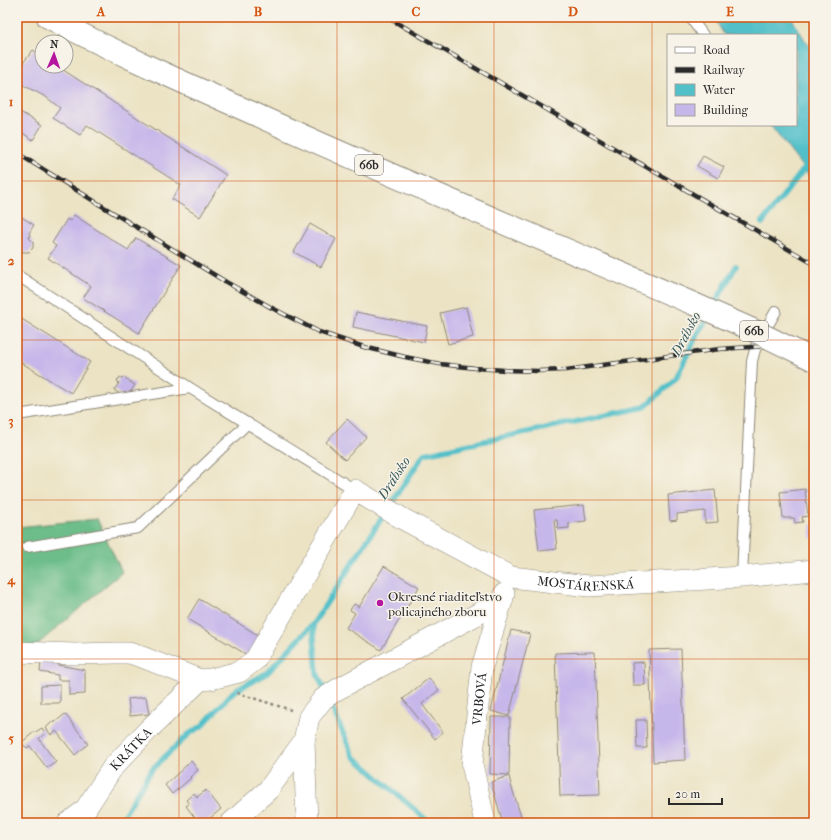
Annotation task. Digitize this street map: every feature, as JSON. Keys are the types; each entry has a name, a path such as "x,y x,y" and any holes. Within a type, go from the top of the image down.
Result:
{"main road":[{"name":"66b","path":"48,17 83,36 347,156 694,304 753,330 814,360"}],"street":[{"name":"MOSTÁRENSKÁ","path":"355,490 403,519 510,577 589,586 742,577 814,570"},
{"path":"17,652 75,654 129,653 142,656 206,679 239,672 255,660 355,490"},
{"name":"VRBOVÁ","path":"485,823 472,764 482,667 510,577"},
{"path":"307,823 304,741 309,717 331,694 502,601"},
{"name":"KRÁTKA","path":"68,823 85,810 113,768 149,728 206,679"},
{"path":"231,823 268,790 304,741"}],"lane":[{"path":"690,17 702,34"},
{"path":"17,275 190,388 355,490"},
{"path":"742,577 752,361 756,346 776,311"},
{"path":"17,415 190,388"},
{"path":"27,547 138,528 248,423"}],"path":[{"path":"810,17 814,23"},
{"path":"206,679 233,692 309,717"}],"green space":[{"path":"97,519 122,572 17,662 17,527"}],"water":[{"path":"714,17 791,17 814,55 814,182 771,126 797,126 797,34 723,34"}],"building":[{"path":"33,50 34,74 69,74 226,175 200,217 172,199 181,185 87,125 80,135 53,118 60,108 46,97 17,82 17,71"},
{"path":"17,110 42,125 33,140 17,129"},
{"path":"703,156 724,167 718,178 697,166"},
{"path":"17,214 34,225 29,233 29,238 33,242 33,248 29,252 23,252 17,249"},
{"path":"74,215 128,250 136,238 181,265 139,333 83,298 91,286 48,258 56,246 52,243 67,219 70,221"},
{"path":"310,224 336,239 321,267 294,252"},
{"path":"466,307 473,337 448,344 440,313"},
{"path":"356,312 427,326 424,342 353,327"},
{"path":"17,316 90,362 71,393 17,360"},
{"path":"120,377 123,377 135,385 129,394 123,396 114,390 119,383 117,381"},
{"path":"347,419 366,437 345,460 326,442"},
{"path":"805,489 808,516 802,517 803,522 795,523 794,518 783,518 780,492"},
{"path":"715,490 718,522 705,523 705,511 677,514 677,520 670,521 668,495"},
{"path":"584,505 586,521 569,523 569,528 558,529 557,520 554,520 557,549 539,551 534,510"},
{"path":"814,524 814,538 810,539 810,525"},
{"path":"384,566 419,587 381,650 346,628 355,613 350,610 354,604 359,607"},
{"path":"199,599 261,637 249,656 187,619"},
{"path":"511,630 530,634 509,716 491,711"},
{"path":"681,649 685,760 653,762 649,650"},
{"path":"595,652 600,795 560,796 555,653"},
{"path":"41,661 58,663 58,665 85,670 85,694 69,695 69,680 58,680 58,675 40,672"},
{"path":"644,662 645,685 633,685 632,663"},
{"path":"429,678 439,690 422,704 443,732 435,739 403,699"},
{"path":"60,685 60,703 41,703 41,686"},
{"path":"146,697 149,714 130,716 128,699"},
{"path":"65,714 88,744 75,755 56,731 51,735 46,728 53,721 54,723"},
{"path":"491,717 510,717 509,775 490,774"},
{"path":"636,720 646,720 647,748 637,748"},
{"path":"42,728 45,733 39,739 56,762 47,768 30,746 27,748 21,743 34,732"},
{"path":"191,761 198,770 172,794 165,785"},
{"path":"509,776 523,823 503,823 491,782"},
{"path":"206,790 221,809 204,823 199,823 186,806 189,804 186,800 194,793 197,797"}],"waterway":[{"name":"Drábsko","path":"762,223 804,169 805,162"},
{"name":"Drábsko","path":"713,307 736,266"},
{"name":"Drábsko","path":"390,506 424,454 645,407 676,378 695,339 709,315"},
{"name":"Drábsko","path":"385,513 313,624 317,673 353,756 430,823"},
{"path":"119,823 152,769 189,734 202,726 233,692 267,673 313,624"}],"railway":[{"path":"387,17 814,264"},
{"path":"17,153 226,282 272,308 319,332 364,347 440,364 475,368 538,371 566,370 720,349 768,346 814,348"}],"place":[{"name":"Okresné riaditeľstvo policajného zboru","path":"380,603"}]}
